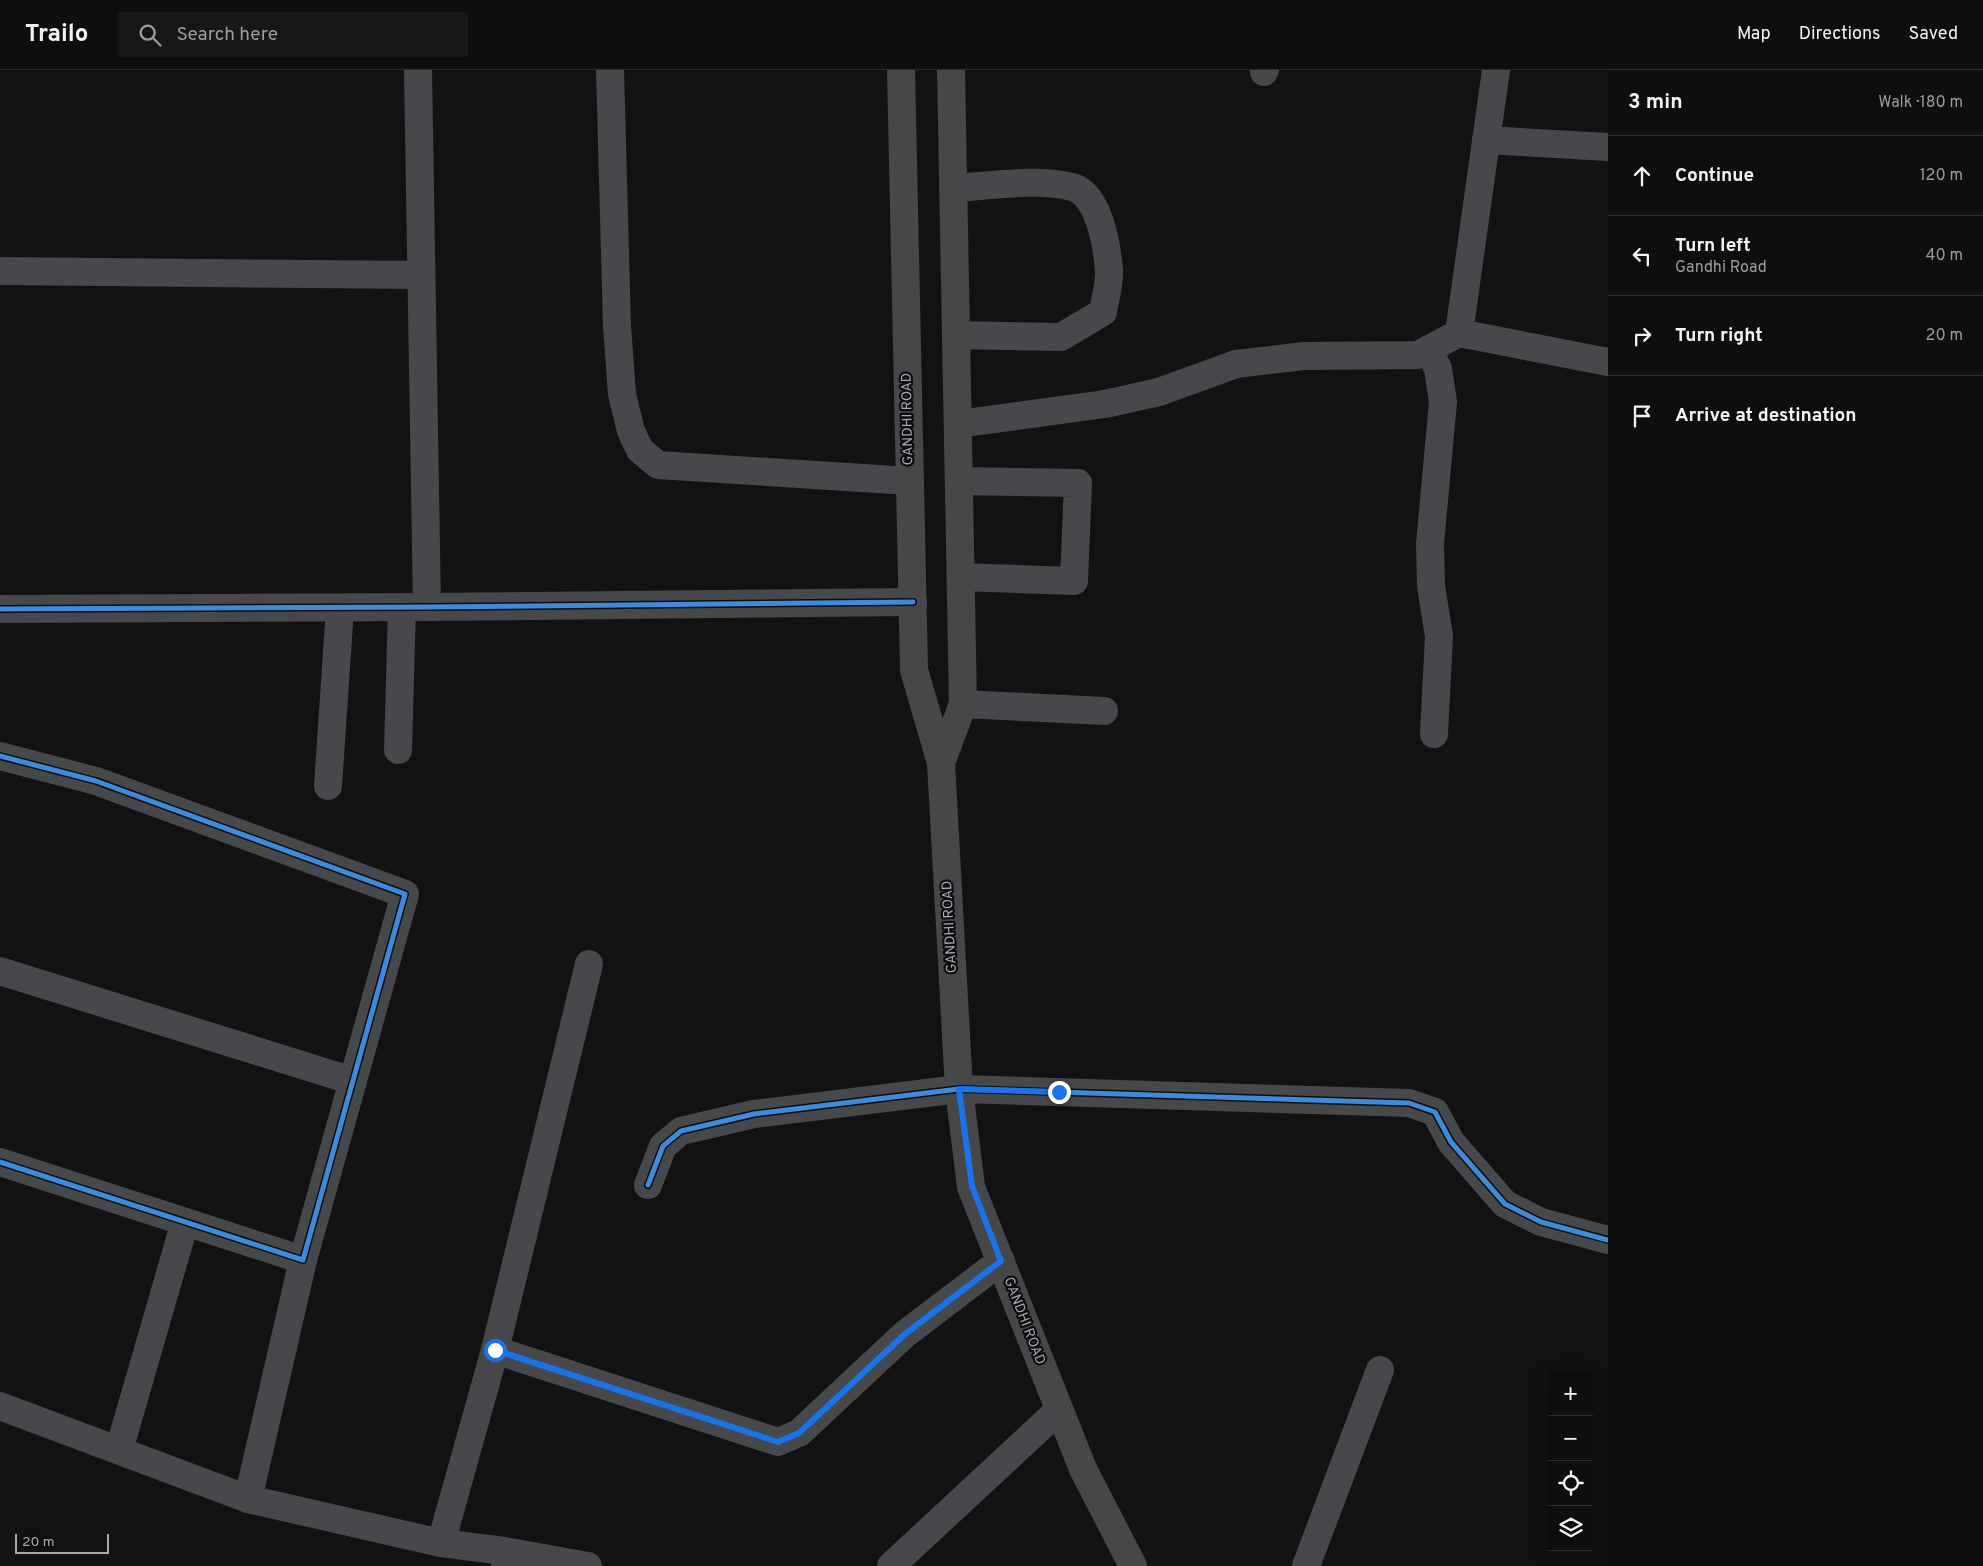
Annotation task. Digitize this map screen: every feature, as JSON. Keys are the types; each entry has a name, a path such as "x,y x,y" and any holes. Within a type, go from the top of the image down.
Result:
{"main road":[{"name":"GANDHI ROAD","path":"901,70 914,670 941,763 959,1089 972,1186 1082,1469 1133,1566"},
{"name":"GANDHI ROAD","path":"941,763 963,704 951,70"}],"street":[{"path":"398,750 414,608 421,275 418,70"},
{"path":"610,70 617,316 622,394 631,431 640,450 658,465 910,481"},
{"path":"1459,333 1496,70"},
{"path":"1486,140 1605,151"},
{"path":"953,188 1040,183 1074,187 1092,201 1102,230 1109,272 1103,312 1061,337 956,335"},
{"path":"0,271 421,275"},
{"path":"958,424 1105,404 1159,392 1236,364 1304,356 1418,355 1459,333 1608,362"},
{"path":"1429,349 1438,369 1443,402 1430,544 1431,586 1439,636 1434,734"},
{"path":"959,481 1078,482 1074,581 961,577"},
{"path":"0,609 414,608 913,602"},
{"path":"328,786 340,608"},
{"path":"963,704 1104,711"},
{"path":"0,756 96,781 405,894 303,1260 248,1500"},
{"path":"441,1543 495,1350 589,964"},
{"path":"0,970 353,1081"},
{"path":"648,1185 663,1146 681,1131 754,1114 959,1089 1409,1103 1435,1112 1451,1142 1505,1204 1540,1222 1608,1240"},
{"path":"0,1162 303,1260"},
{"path":"119,1450 185,1222"},
{"path":"495,1350 778,1442 799,1433 905,1334 1001,1261"},
{"path":"1306,1566 1380,1370"},
{"path":"0,1406 248,1500 504,1559 588,1566"},
{"path":"891,1566 1059,1410"}],"cycle path":[{"path":"0,609 913,602"},
{"path":"0,756 96,781 405,894 303,1260 0,1162"},
{"path":"648,1185 663,1146 681,1131 754,1114 959,1089 1409,1103 1435,1112 1451,1142 1505,1204 1541,1222 1608,1240"}],"route":[{"path":"495,1350 778,1442 799,1433 905,1334 1001,1261 972,1186 959,1089 1059,1092"}]}
